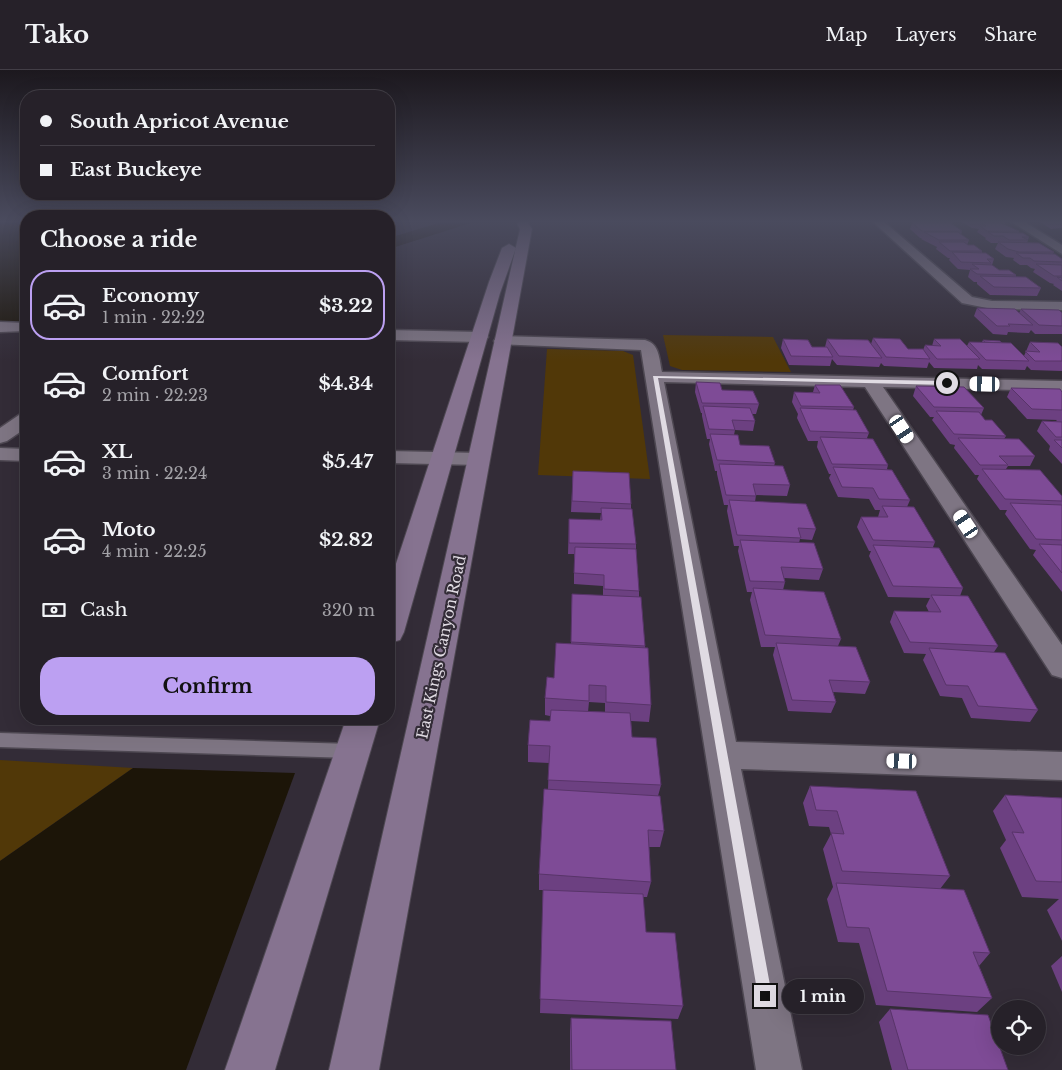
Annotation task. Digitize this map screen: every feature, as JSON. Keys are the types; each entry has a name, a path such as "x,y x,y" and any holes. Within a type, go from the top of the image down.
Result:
{"main road":[{"name":"East Kings Canyon Road","path":"354,1070 478,467 491,339 494,286 502,268"},
{"name":"East Kings Canyon Road","path":"395,612 460,394 491,339 514,268"},
{"path":"491,339 496,339 493,335 499,305 494,286"},
{"path":"250,1070 358,735"}],"street":[{"path":"929,268 962,297 975,302 1062,306"},
{"path":"0,327 20,327"},
{"path":"395,335 645,345 649,348 779,1070"},
{"path":"655,377 1062,386"},
{"path":"870,381 1062,666"},
{"path":"0,437 20,423"},
{"path":"0,454 20,455"},
{"path":"395,458 440,466 478,467"},
{"path":"395,472 440,466"},
{"path":"722,755 1062,766"}],"lane":[{"path":"0,740 358,735"}],"shaded area":[{"path":"0,268 20,268 20,323 0,322"},
{"path":"663,335 773,337 791,372 682,370 670,366"},
{"path":"547,349 623,351 633,355 650,479 538,475"},
{"path":"0,760 133,768 0,861"},
{"path":"133,768 295,773 186,1070 0,1070 0,861"}],"building":[{"path":"977,268 996,268 999,270 1009,270 1016,275 977,274 970,269 979,269"},
{"path":"1042,268 1062,268 1062,276 1054,276"},
{"path":"980,276 1026,277 1041,288 994,287"},
{"path":"977,308 1015,309 1033,325 1008,324 1010,326 997,326"},
{"path":"1021,309 1059,310 1062,313 1062,326 1039,325"},
{"path":"873,338 900,339 908,349 923,349 930,359 886,357"},
{"path":"783,339 808,340 812,347 827,347 833,357 791,356"},
{"path":"827,339 868,340 882,358 839,356"},
{"path":"934,339 960,339 980,359 937,359 925,345 941,346"},
{"path":"983,340 1000,341 1002,343 985,342"},
{"path":"969,342 1011,343 1029,361 986,360"},
{"path":"1030,342 1058,343 1062,347 1062,361 1035,361 1025,351 1040,352"},
{"path":"696,382 720,383 722,390 753,391 759,404 702,403"},
{"path":"815,385 840,385 854,407 801,406 794,392 820,393"},
{"path":"916,386 964,387 984,408 934,407"},
{"path":"1011,388 1060,389 1062,392 1062,410 1032,409"},
{"path":"703,406 750,408 755,421 732,420 735,430 709,429"},
{"path":"800,408 856,410 869,433 810,431"},
{"path":"936,411 979,412 985,420 992,420 1006,436 954,434"},
{"path":"1042,421 1062,422 1062,437 1056,437"},
{"path":"710,434 738,435 740,445 769,446 775,463 717,460"},
{"path":"820,437 873,439 888,465 832,464"},
{"path":"958,438 1019,439 1035,456 999,456 1008,465 980,465"},
{"path":"1054,440 1062,440 1062,448"},
{"path":"719,464 783,466 790,485 753,484 756,496 726,495"},
{"path":"833,467 892,470 910,500 879,499 873,488 842,487"},
{"path":"982,469 1040,470 1062,496 1062,501 1005,499"},
{"path":"573,471 629,473 631,504 572,501"},
{"path":"729,500 806,504 816,529 798,528 801,538 737,535"},
{"path":"1010,503 1062,505 1062,540 1036,539"},
{"path":"882,506 914,507 935,542 873,540 861,517 888,517"},
{"path":"601,508 632,509 636,544 569,543 569,519 602,520"},
{"path":"740,540 814,543 823,569 781,567 785,582 750,581"},
{"path":"1039,544 1062,545 1062,573"},
{"path":"873,545 939,548 963,588 893,586"},
{"path":"575,547 636,549 639,591 604,589 604,575 574,573"},
{"path":"753,588 824,592 841,639 765,635"},
{"path":"572,594 641,597 645,646 571,642"},
{"path":"931,595 968,596 998,646 910,642 894,611 941,612"},
{"path":"556,643 648,648 651,705 606,702 606,686 589,685 589,701 545,698 547,677 554,678"},
{"path":"776,643 856,647 870,682 829,680 836,702 792,700"},
{"path":"929,648 1005,653 1038,710 978,706 968,686 946,685"},
{"path":"551,710 630,713 632,737 656,738 661,785 548,780 550,746 528,745 530,720 550,721"},
{"path":"810,786 916,791 950,876 842,871 831,833 844,834 837,811 816,810"},
{"path":"544,789 660,796 664,831 648,830 651,882 539,874"},
{"path":"1005,795 1062,798 1062,882 1036,881 1012,832 1024,833"},
{"path":"836,883 964,890 990,953 973,952 992,998 887,991 869,928 847,927"},
{"path":"543,890 643,894 646,932 675,933 683,1006 540,999"},
{"path":"890,1009 988,1015 991,1023 991,1055 1003,1055 1008,1070 908,1070"},
{"path":"571,1018 671,1021 676,1070 572,1070"}],"route":[{"path":"765,996 655,377 947,383"}]}
